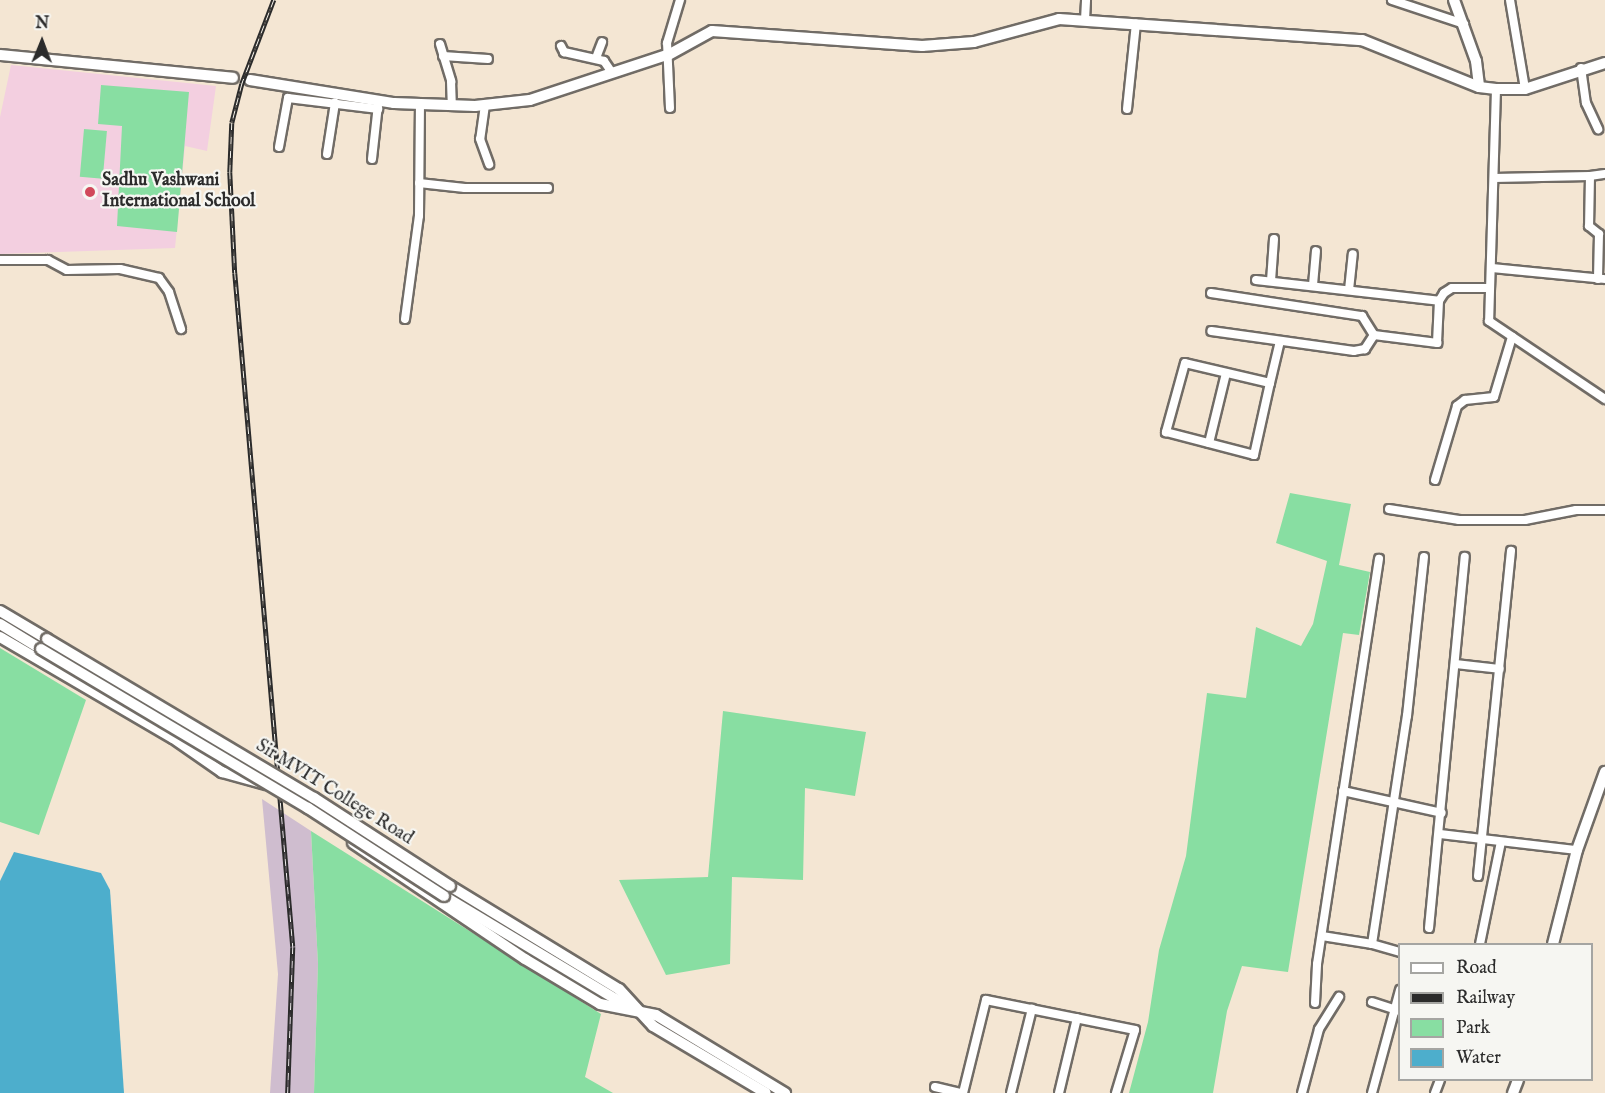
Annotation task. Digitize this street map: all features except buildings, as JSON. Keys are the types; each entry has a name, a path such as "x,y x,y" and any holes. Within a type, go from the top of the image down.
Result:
{"main road":[{"path":"1454,0 1476,61 1479,87"},
{"path":"250,80 378,105 485,105 530,100 670,54 712,31 922,46 975,42 1059,19 1362,40 1479,87 1525,89 1559,80 1581,68 1605,63"},
{"path":"0,56 233,78"},
{"name":"Sir MVIT College Road","path":"0,611 314,798 450,886 619,989 653,1026 766,1093"},
{"name":"Sir MVIT College Road","path":"0,624 308,808 444,896 643,1014"},
{"name":"Sir MVIT College Road","path":"0,637 173,738 222,772 264,783 525,959 600,1004 656,1015 785,1093"},
{"path":"1554,943 1577,850 1605,772"}],"street":[{"path":"670,108 669,31 680,0"},
{"path":"1084,20 1086,0"},
{"path":"1392,0 1464,24"},
{"path":"1510,0 1525,89"},
{"path":"1127,109 1136,23"},
{"path":"596,58 602,42"},
{"path":"440,44 452,105"},
{"path":"561,46 572,55 596,58 612,73"},
{"path":"443,56 488,59"},
{"path":"1581,68 1586,103 1598,129"},
{"path":"1496,88 1489,321 1605,399"},
{"path":"279,147 288,98 378,105 372,159"},
{"path":"327,154 335,103"},
{"path":"405,319 419,216 420,104"},
{"path":"485,105 480,139 489,164"},
{"path":"1494,178 1605,174"},
{"path":"1492,268 1601,279 1602,234 1589,226 1590,176"},
{"path":"419,183 465,188 548,188"},
{"path":"1271,281 1274,239"},
{"path":"1313,285 1316,251"},
{"path":"1349,290 1353,254"},
{"path":"0,260 48,260 67,270 120,268 159,278 169,292 181,329"},
{"path":"1256,280 1439,301"},
{"path":"1374,335 1437,343 1439,301 1452,288 1490,288"},
{"path":"1211,293 1362,316 1374,335"},
{"path":"1211,331 1354,351 1365,349 1374,335"},
{"path":"1435,480 1457,406 1465,400 1494,397 1512,337"},
{"path":"1270,383 1185,363 1166,432 1254,455 1280,341"},
{"path":"1209,443 1226,373"},
{"path":"1389,509 1459,520 1526,520 1576,510 1605,510"},
{"path":"1478,876 1484,840 1511,551"},
{"path":"1372,944 1395,802 1424,557"},
{"path":"1429,928 1440,834 1465,557"},
{"path":"1315,1003 1343,790 1379,559"},
{"path":"1455,664 1500,669"},
{"path":"1343,790 1442,813"},
{"path":"1440,834 1577,850"},
{"path":"1480,943 1501,842"},
{"path":"1322,936 1398,950"},
{"path":"1302,1093 1319,1029 1339,997"},
{"path":"935,1087 963,1093 987,1000 1135,1029 1116,1093"},
{"path":"1372,1002 1397,1010 1372,1093"},
{"path":"1011,1093 1032,1009"},
{"path":"1059,1093 1077,1018"}],"shaded area":[{"name":"Sadhu Vashwani International School","path":"11,65 216,86 207,151 185,146 175,248 0,254 0,117"},
{"path":"262,799 311,831 318,964 314,1093 270,1093 278,974"}],"green space":[{"path":"101,85 189,92 177,232 117,226 122,126 98,124"},
{"path":"84,129 107,131 103,179 80,177"},
{"path":"1290,493 1351,504 1339,565 1370,572 1359,635 1343,633 1288,972 1242,966 1227,1011 1213,1093 1129,1093 1148,1022 1159,950 1186,856 1207,693 1246,698 1256,627 1301,646 1313,624 1327,561 1276,543"},
{"path":"0,648 86,700 39,835 0,822"},
{"path":"723,711 866,732 855,796 805,788 803,880 732,877 730,964 666,975 619,880 708,877"},
{"path":"311,831 601,1014 585,1077 613,1093 314,1093 318,964"}],"water":[{"path":"14,852 101,873 110,890 124,1093 0,1093 0,881"}],"railway":[{"path":"274,0 242,84 232,123 230,172 235,273 293,947 288,1093"}],"place":[{"name":"Sadhu Vashwani International School","path":"90,192"}]}
